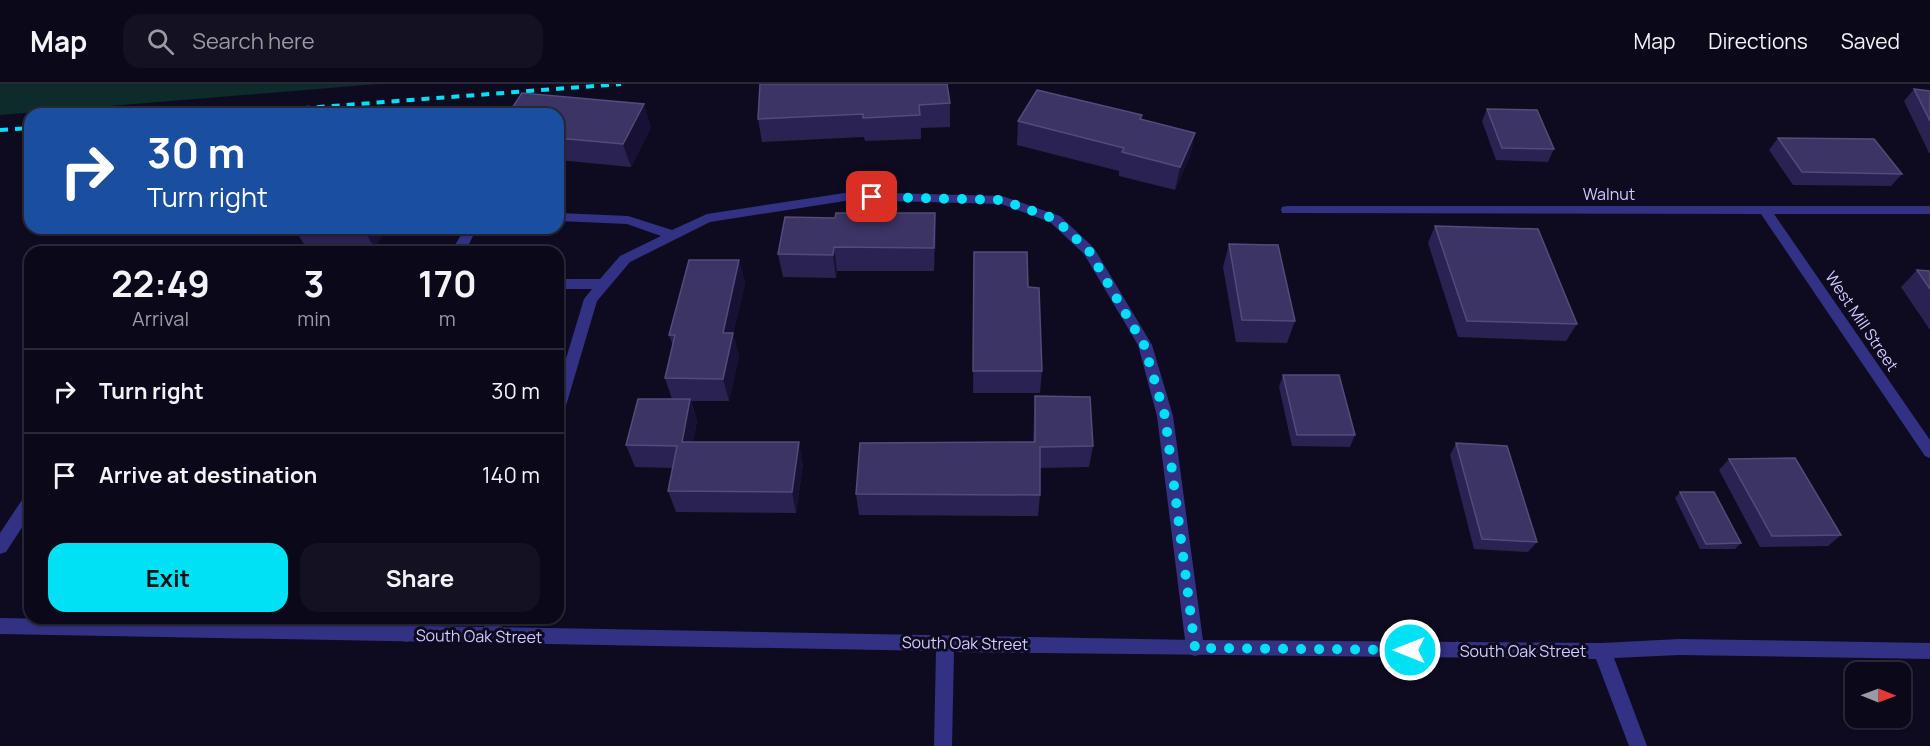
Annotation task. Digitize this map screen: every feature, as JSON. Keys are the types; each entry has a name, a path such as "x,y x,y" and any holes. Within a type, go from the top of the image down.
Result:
{"street":[{"path":"564,389 591,299 603,284 624,260 707,218 850,196 1002,200 1055,219 1089,251 1144,345 1165,416 1195,648"},
{"name":"Walnut","path":"1287,210 1930,210"},
{"name":"West Mill Street","path":"1765,211 1930,452"},
{"path":"564,217 628,220 673,236"},
{"path":"564,284 603,284"},
{"path":"0,547 24,511"},
{"path":"490,636 494,624"},
{"name":"South Oak Street","path":"0,627 409,626 490,636 1195,648 1602,651 1679,647 1930,651"},
{"path":"943,746 945,643"},
{"path":"1602,651 1638,746"}],"green space":[{"path":"0,84 378,84 85,108 24,108 24,113 0,115"}],"building":[{"path":"760,84 947,84 950,103 919,105 920,115 863,118 863,114 758,119"},
{"path":"1914,89 1930,91 1930,121"},
{"path":"1037,90 1142,115 1140,119 1195,133 1180,167 1122,152 1124,148 1018,121"},
{"path":"522,93 644,104 623,144 564,139 564,108 512,108"},
{"path":"1487,109 1537,110 1554,149 1502,148"},
{"path":"1778,138 1874,139 1902,174 1802,172"},
{"path":"836,213 935,213 934,248 834,247 833,255 778,254 785,217 835,218"},
{"path":"1435,226 1538,229 1577,324 1467,321"},
{"path":"1229,244 1278,245 1295,321 1242,320"},
{"path":"974,252 1027,252 1028,287 1039,288 1042,371 973,371"},
{"path":"689,260 739,260 723,333 733,333 723,379 665,378 675,335 669,335"},
{"path":"1917,270 1930,271 1930,289"},
{"path":"1283,375 1339,375 1355,435 1297,435"},
{"path":"1035,396 1090,397 1093,446 1040,447 1040,495 856,494 860,443 1035,442"},
{"path":"638,399 690,399 682,442 799,442 792,492 668,491 677,446 626,445"},
{"path":"1456,443 1507,446 1537,542 1482,539"},
{"path":"1795,458 1841,535 1772,536 1729,459"},
{"path":"1680,492 1714,492 1741,543 1706,544"}],"railway":[{"path":"306,108 621,84"},
{"path":"0,130 24,128"}],"route":[{"path":"872,197 1002,200 1055,219 1089,251 1144,345 1165,416 1195,648 1410,650"}]}
